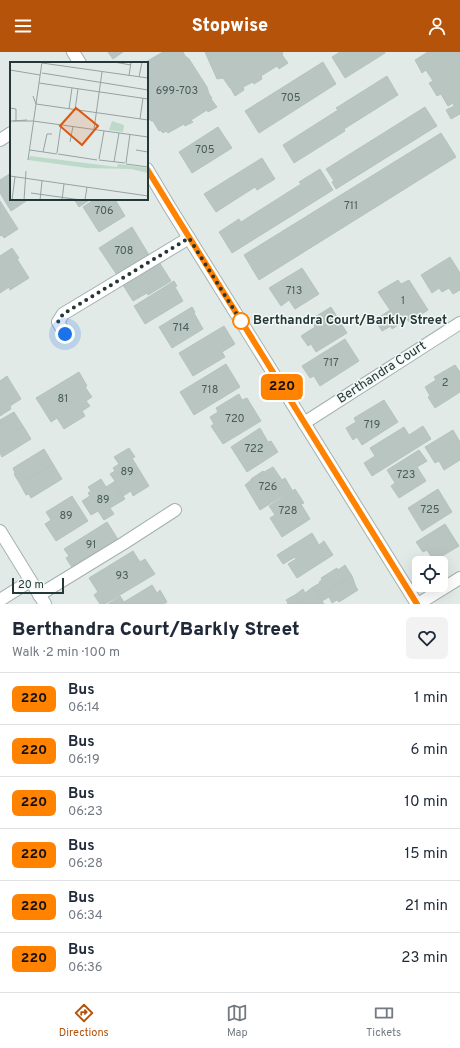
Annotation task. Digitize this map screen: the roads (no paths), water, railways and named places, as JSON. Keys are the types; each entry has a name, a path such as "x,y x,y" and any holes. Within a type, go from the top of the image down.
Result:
{"street":[{"path":"73,52 79,62"},
{"path":"0,140 10,134"},
{"path":"148,171 418,604 460,578"},
{"path":"65,334 58,322 63,314 189,238"},
{"name":"Berthandra Court","path":"304,423 460,323"},
{"path":"0,531 42,600 174,510"},
{"path":"0,600 30,581"}],"place":[{"name":"Berthandra Court/Barkly Street","path":"241,321"}]}
